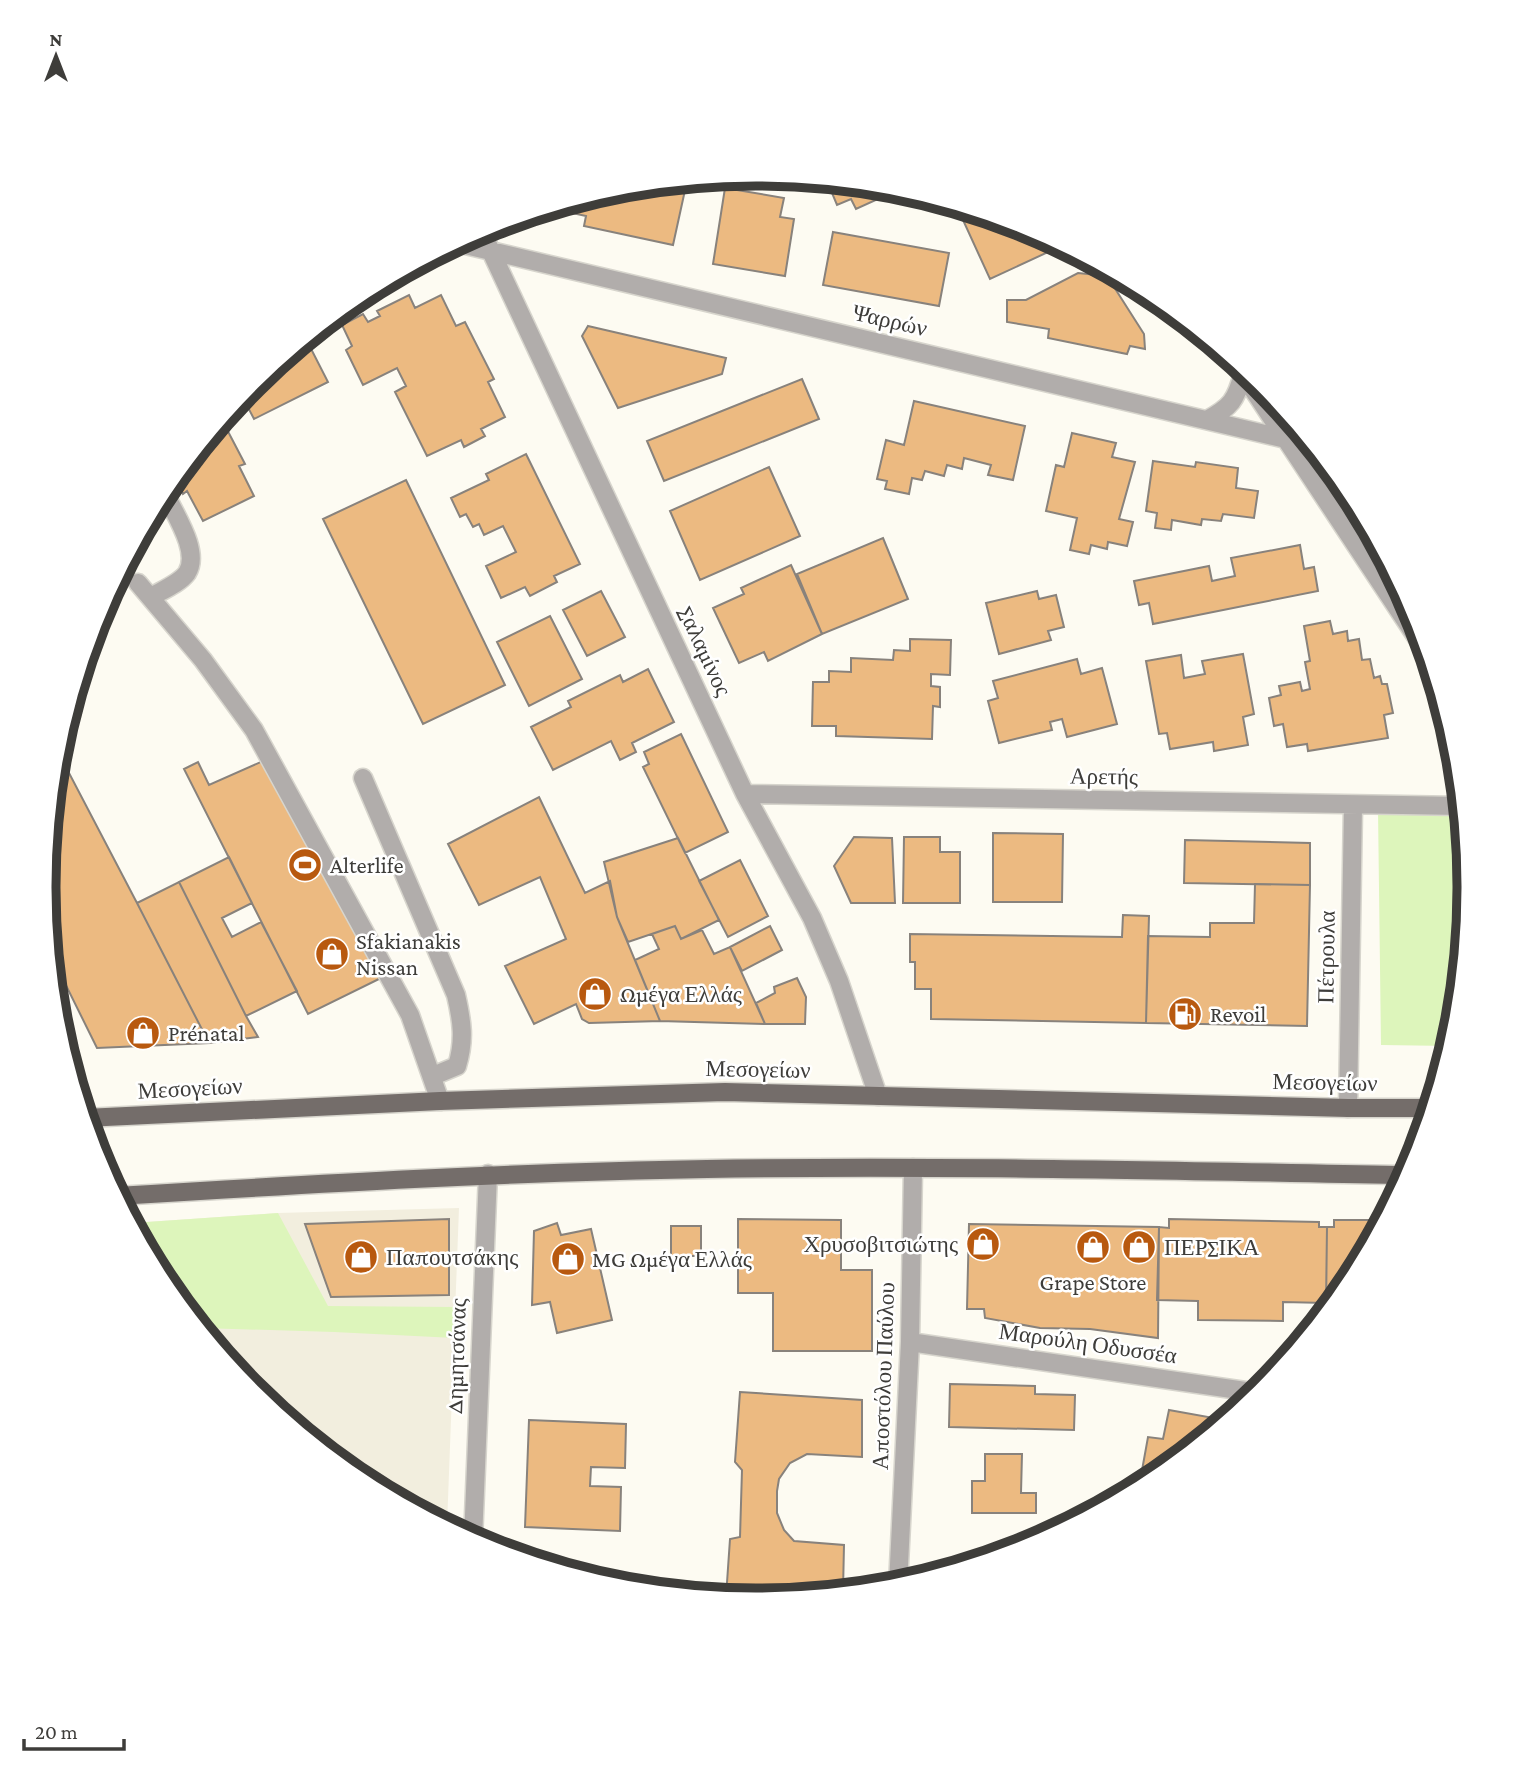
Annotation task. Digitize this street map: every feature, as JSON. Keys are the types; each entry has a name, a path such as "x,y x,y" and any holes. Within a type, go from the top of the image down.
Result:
{"main road":[{"name":"Μεσογείων","path":"95,1118 440,1101 725,1093 1421,1108"},
{"path":"127,1195 488,1174 703,1169 913,1168 1395,1175"}],"street":[{"name":"Σαλαμίνος","path":"486,241 745,794 812,918 834,969 878,1096"},
{"name":"Ψαρρών","path":"474,246 1296,441"},
{"path":"1207,420 1232,403 1238,392 1239,379"},
{"path":"1261,402 1402,615"},
{"path":"1324,495 1326,480"},
{"path":"151,597 186,575 191,562 191,548 170,504"},
{"path":"138,583 203,660 254,730 410,1016 440,1101"},
{"path":"363,778 456,995 464,1027 463,1048 457,1066 433,1076"},
{"name":"Αρετής","path":"745,794 1452,806"},
{"name":"Πέτρουλα","path":"1348,1108 1353,806"},
{"name":"Αποστόλου Παύλου","path":"899,1573 910,1342 913,1168"},
{"name":"Δημητσάνας","path":"474,1527 488,1174"},
{"name":"Μαρούλη Οδυσσέα","path":"910,1342 1243,1391"}],"shaded area":[{"path":"459,1208 447,1515 406,1494 330,1443 261,1382 201,1313 174,1276 142,1222 278,1213"}],"green space":[{"path":"1378,810 1453,814 1456,841 1456,933 1439,1046 1381,1045"},
{"path":"278,1213 328,1306 456,1307 455,1338 213,1328 174,1276 142,1222"}],"building":[{"path":"725,188 784,198 780,217 794,219 785,276 713,264"},
{"path":"685,190 673,245 584,226 586,216 568,212 620,200"},
{"path":"831,191 881,198 856,209 851,199 837,205"},
{"path":"963,220 982,224 1049,251 990,279"},
{"path":"833,232 949,253 939,306 823,285"},
{"path":"1078,273 1097,275 1111,283 1144,334 1145,349 1130,346 1127,354 1048,338 1049,329 1007,322 1007,300 1026,300"},
{"path":"409,295 415,308 441,295 456,326 465,322 494,379 488,382 505,417 481,429 485,436 464,447 461,440 427,456 395,392 406,386 397,368 363,385 346,350 352,346 342,325 363,314 368,322 380,316 377,311"},
{"path":"588,326 726,358 722,374 618,408 582,336"},
{"path":"310,347 328,382 254,419 247,406"},
{"path":"802,379 819,419 664,481 647,441"},
{"path":"914,401 1025,426 1013,480 988,475 991,465 964,458 962,469 947,465 944,476 925,471 922,480 912,478 909,494 885,489 887,481 877,479 886,440 904,445"},
{"path":"227,429 245,464 239,466 254,496 203,521 187,491 183,494 181,489"},
{"path":"1072,433 1116,443 1112,457 1135,462 1119,519 1133,522 1127,546 1108,542 1107,549 1091,545 1089,554 1070,550 1077,518 1046,511 1056,465 1064,467"},
{"path":"526,454 580,564 554,576 557,582 530,596 525,587 501,598 486,566 516,552 503,526 484,535 479,524 473,527 466,514 460,517 451,498 489,480 486,474"},
{"path":"1153,461 1195,467 1196,462 1238,468 1236,488 1258,491 1254,518 1223,514 1221,521 1202,519 1201,525 1172,520 1171,530 1155,528 1157,513 1146,511"},
{"path":"769,467 800,536 700,580 670,511"},
{"path":"406,480 505,685 423,724 323,519"},
{"path":"883,538 908,599 822,634 797,574"},
{"path":"1300,545 1304,569 1314,567 1318,591 1153,624 1149,603 1139,605 1134,581 1209,566 1212,581 1235,576 1231,558"},
{"path":"791,565 822,634 768,661 764,652 739,663 713,608 744,594 741,588"},
{"path":"601,591 625,637 587,656 563,610"},
{"path":"1037,591 1039,599 1056,595 1064,627 1048,631 1051,640 999,654 986,603"},
{"path":"550,616 582,679 529,706 497,642"},
{"path":"1330,621 1333,634 1347,631 1348,641 1359,639 1362,660 1370,659 1374,678 1380,676 1382,684 1387,684 1393,713 1384,715 1388,738 1308,751 1307,744 1287,747 1283,724 1274,726 1269,698 1281,695 1279,686 1300,682 1302,691 1310,689 1305,662 1310,661 1304,626"},
{"path":"910,639 951,640 950,675 931,674 931,686 940,687 940,707 933,706 932,739 836,736 836,726 812,726 813,682 829,682 829,671 851,672 851,658 893,660 894,650 910,651"},
{"path":"1243,654 1254,714 1243,717 1248,745 1214,751 1213,742 1170,749 1167,733 1159,734 1146,661 1181,655 1184,678 1205,674 1202,661"},
{"path":"1077,659 1081,674 1102,668 1117,724 1067,737 1062,719 1050,722 1052,730 999,743 988,701 998,698 993,681"},
{"path":"648,669 674,722 632,743 636,752 620,760 611,741 553,770 531,727 571,707 568,701 620,675 623,682"},
{"path":"681,734 728,832 685,853 643,767 649,764 644,752"},
{"path":"263,761 381,978 308,1014 184,769 198,762 209,785"},
{"path":"66,768 209,1043 97,1048 62,977 57,933 57,841"},
{"path":"539,797 585,893 610,881 617,917 660,1021 589,1023 582,1019 576,1004 534,1024 505,966 566,939 540,877 479,905 448,844"},
{"path":"993,833 1063,834 1062,902 993,902"},
{"path":"854,837 892,838 895,903 851,903 834,866"},
{"path":"904,837 940,837 940,852 960,852 960,903 903,903"},
{"path":"678,838 719,920 681,939 675,926 628,942 617,917 604,862"},
{"path":"1185,840 1310,843 1310,885 1184,883"},
{"path":"229,857 252,903 222,918 232,937 261,922 297,991 246,1016 179,882"},
{"path":"740,860 768,916 728,937 699,881"},
{"path":"179,882 258,1037 209,1043 137,903"},
{"path":"1255,884 1310,885 1307,1026 1146,1023 1148,936 1210,937 1210,923 1254,923"},
{"path":"1123,915 1149,916 1146,1023 931,1019 931,989 915,989 915,962 910,962 910,934 1122,937"},
{"path":"675,926 681,939 702,930 714,954 730,947 765,1024 660,1021 635,960 659,949 652,934"},
{"path":"770,926 782,950 742,971 730,947"},
{"path":"797,978 806,997 805,1024 765,1024 756,1003 775,993 774,987"},
{"path":"449,1219 449,1295 331,1297 305,1224"},
{"path":"738,1219 841,1220 841,1270 872,1270 872,1351 773,1351 773,1293 738,1293"},
{"path":"1169,1219 1319,1222 1319,1227 1327,1227 1326,1294 1319,1303 1283,1302 1283,1321 1198,1320 1198,1301 1157,1300 1159,1227 1169,1228"},
{"path":"1334,1220 1372,1220 1326,1294 1327,1227 1334,1227"},
{"path":"557,1223 561,1235 591,1229 612,1320 557,1333 550,1302 532,1305 534,1231"},
{"path":"969,1224 1159,1227 1158,1338 1090,1329 1040,1328 985,1318 984,1309 967,1309"},
{"path":"671,1226 701,1226 701,1256 671,1256"},
{"path":"950,1384 1035,1386 1035,1394 1075,1395 1074,1430 949,1427"},
{"path":"740,1392 862,1400 862,1457 807,1454 790,1463 779,1479 777,1491 777,1513 784,1530 794,1541 844,1545 843,1582 756,1588 727,1587 730,1539 740,1537 742,1470 735,1462"},
{"path":"1169,1410 1213,1418 1142,1472 1148,1437 1163,1439"},
{"path":"529,1420 626,1424 625,1468 591,1467 590,1486 621,1487 620,1531 525,1527"},
{"path":"985,1454 1022,1454 1021,1493 1036,1493 1036,1513 972,1513 972,1481 985,1481"}],"place":[{"name":"Alterlife","path":"305,865"},
{"name":"Sfakianakis Nissan","path":"332,954"},
{"name":"Ωμέγα Ελλάς","path":"595,994"},
{"name":"Revoil","path":"1185,1014"},
{"name":"Prénatal","path":"143,1033"},
{"name":"Χρυσοβιτσιώτης","path":"983,1244"},
{"name":"Grape Store","path":"1093,1247"},
{"name":"ΠΕΡΣΙΚΑ","path":"1139,1247"},
{"name":"Παπουτσάκης","path":"361,1257"},
{"name":"MG Ωμέγα Ελλάς","path":"568,1259"}]}
